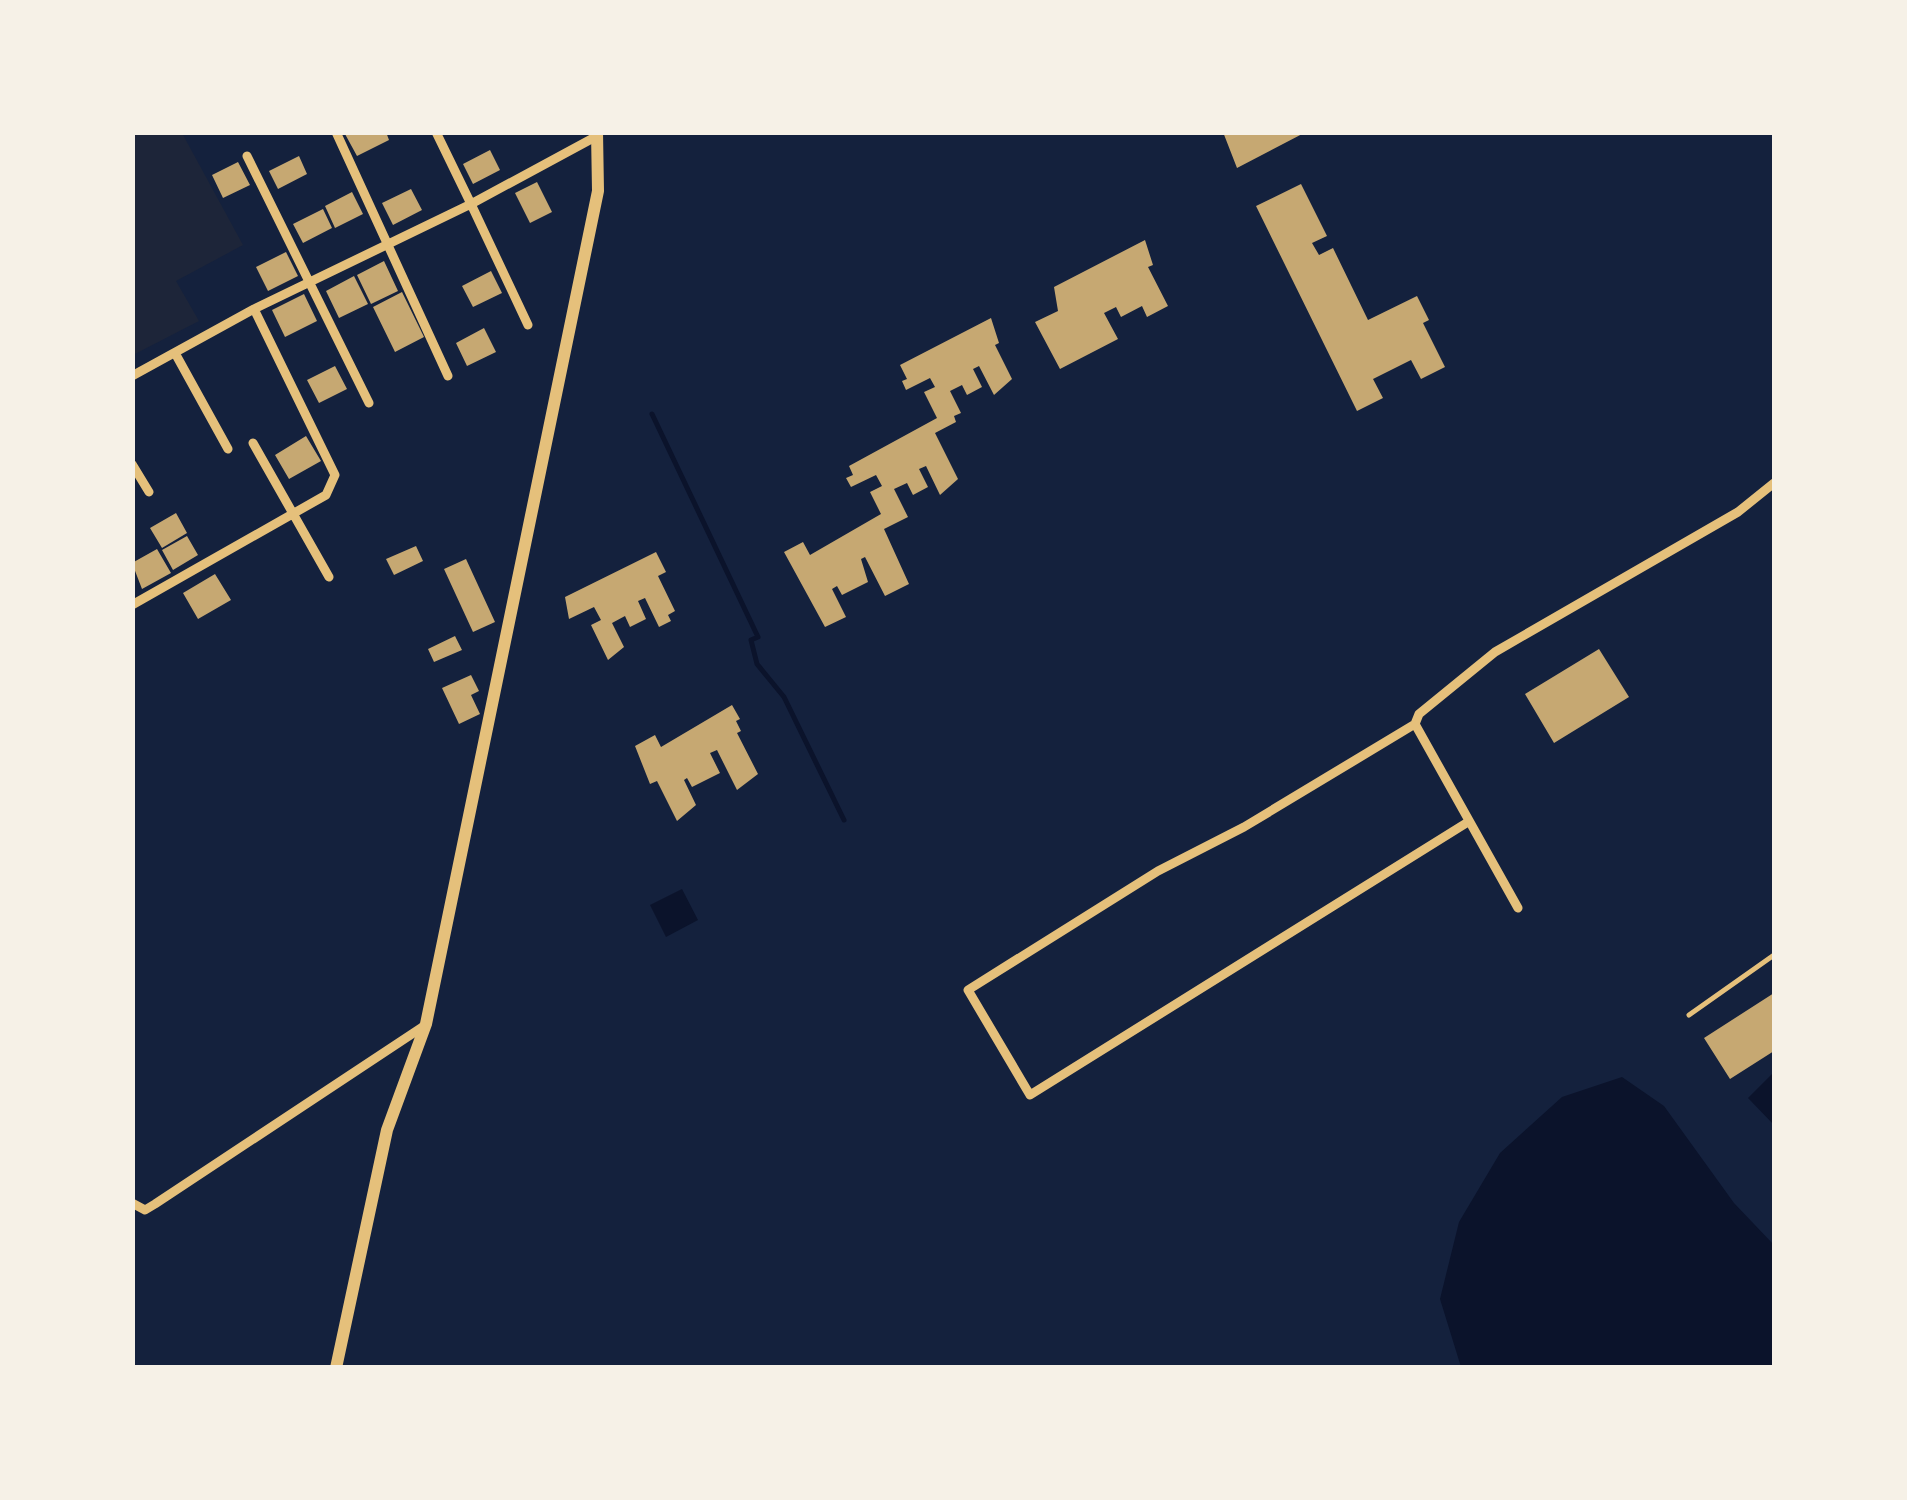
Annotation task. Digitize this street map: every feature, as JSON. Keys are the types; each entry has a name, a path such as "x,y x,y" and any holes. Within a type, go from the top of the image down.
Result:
{"main road":[{"path":"336,1368 388,1130 426,1024 598,191 597,134"}],"street":[{"path":"336,132 448,376"},
{"path":"436,132 528,326"},
{"path":"132,376 309,282 471,204 597,134"},
{"path":"246,156 369,402"},
{"path":"132,604 326,496 335,475 254,310"},
{"path":"176,352 228,449"},
{"path":"252,443 329,577"},
{"path":"132,464 149,492"},
{"path":"1468,822 1030,1095 968,990 1158,871 1244,827 1415,724 1419,714 1496,652 1738,512 1774,484"},
{"path":"1415,724 1518,908"},
{"path":"132,1204 146,1210 426,1024"}],"lane":[{"path":"1690,1015 1774,955"}],"shaded area":[{"path":"133,132 182,133 243,245 176,281 199,321 133,355"},
{"path":"682,889 698,920 666,937 650,905"},
{"path":"1774,1072 1774,1125 1748,1098"},
{"path":"1622,1077 1664,1106 1734,1203 1774,1245 1774,1367 1461,1367 1440,1299 1459,1222 1500,1153 1562,1097"}],"building":[{"path":"386,132 389,140 357,156 345,134"},
{"path":"1223,132 1306,132 1237,168"},
{"path":"490,150 500,170 473,184 463,164"},
{"path":"299,156 307,174 278,189 269,171"},
{"path":"238,162 250,185 223,198 212,175"},
{"path":"537,182 552,212 530,223 515,193"},
{"path":"1301,184 1327,236 1312,243 1319,255 1333,248 1368,320 1417,296 1429,320 1423,323 1445,367 1421,379 1411,360 1373,379 1383,398 1357,411 1256,206"},
{"path":"411,189 422,210 393,225 382,203"},
{"path":"352,192 363,214 335,228 325,206"},
{"path":"323,209 332,228 303,243 293,224"},
{"path":"1145,240 1153,265 1148,267 1168,306 1147,317 1142,306 1121,317 1116,307 1104,313 1118,339 1060,369 1035,322 1058,311 1054,287"},
{"path":"286,252 298,276 268,291 256,267"},
{"path":"384,261 398,291 371,304 357,275"},
{"path":"491,271 502,293 473,307 462,286"},
{"path":"354,276 368,304 339,318 326,291"},
{"path":"402,292 424,337 395,352 373,307"},
{"path":"304,294 317,321 285,337 272,310"},
{"path":"991,318 999,343 995,345 1012,379 994,395 979,366 973,369 982,387 967,395 962,385 950,391 961,413 954,416 956,422 935,433 958,479 940,495 926,466 919,469 928,487 913,495 907,483 894,489 908,517 884,529 909,584 885,596 865,557 861,559 868,582 842,595 837,586 832,589 846,617 825,627 784,552 803,542 810,555 881,514 870,492 882,486 876,475 851,487 846,478 853,475 849,466 937,418 924,392 935,387 930,378 906,390 902,381 907,379 900,365"},
{"path":"484,328 496,352 467,366 456,343"},
{"path":"335,366 347,389 319,403 307,380"},
{"path":"306,436 321,461 289,479 275,455"},
{"path":"176,513 187,533 162,548 150,528"},
{"path":"187,536 198,555 173,570 162,550"},
{"path":"416,546 423,561 394,575 386,559"},
{"path":"157,549 171,573 142,589 132,563"},
{"path":"656,552 666,572 658,576 675,611 668,615 671,621 659,627 645,598 638,601 646,619 630,627 625,616 612,623 624,647 608,660 591,625 601,620 594,607 569,619 565,597"},
{"path":"466,559 495,622 473,632 444,569"},
{"path":"215,574 231,600 198,619 183,593"},
{"path":"455,636 462,650 434,662 428,649"},
{"path":"1599,649 1629,697 1554,743 1525,694"},
{"path":"471,675 479,691 471,695 480,714 459,724 442,688"},
{"path":"732,705 740,719 736,721 741,731 737,733 758,774 737,790 717,750 710,753 720,773 692,787 687,778 684,780 696,805 677,821 657,781 650,784 635,746 655,735 661,747"},
{"path":"1774,993 1774,1051 1730,1079 1704,1038"}],"waterway":[{"path":"652,414 758,637 751,640 757,664 784,697 844,820"}]}
